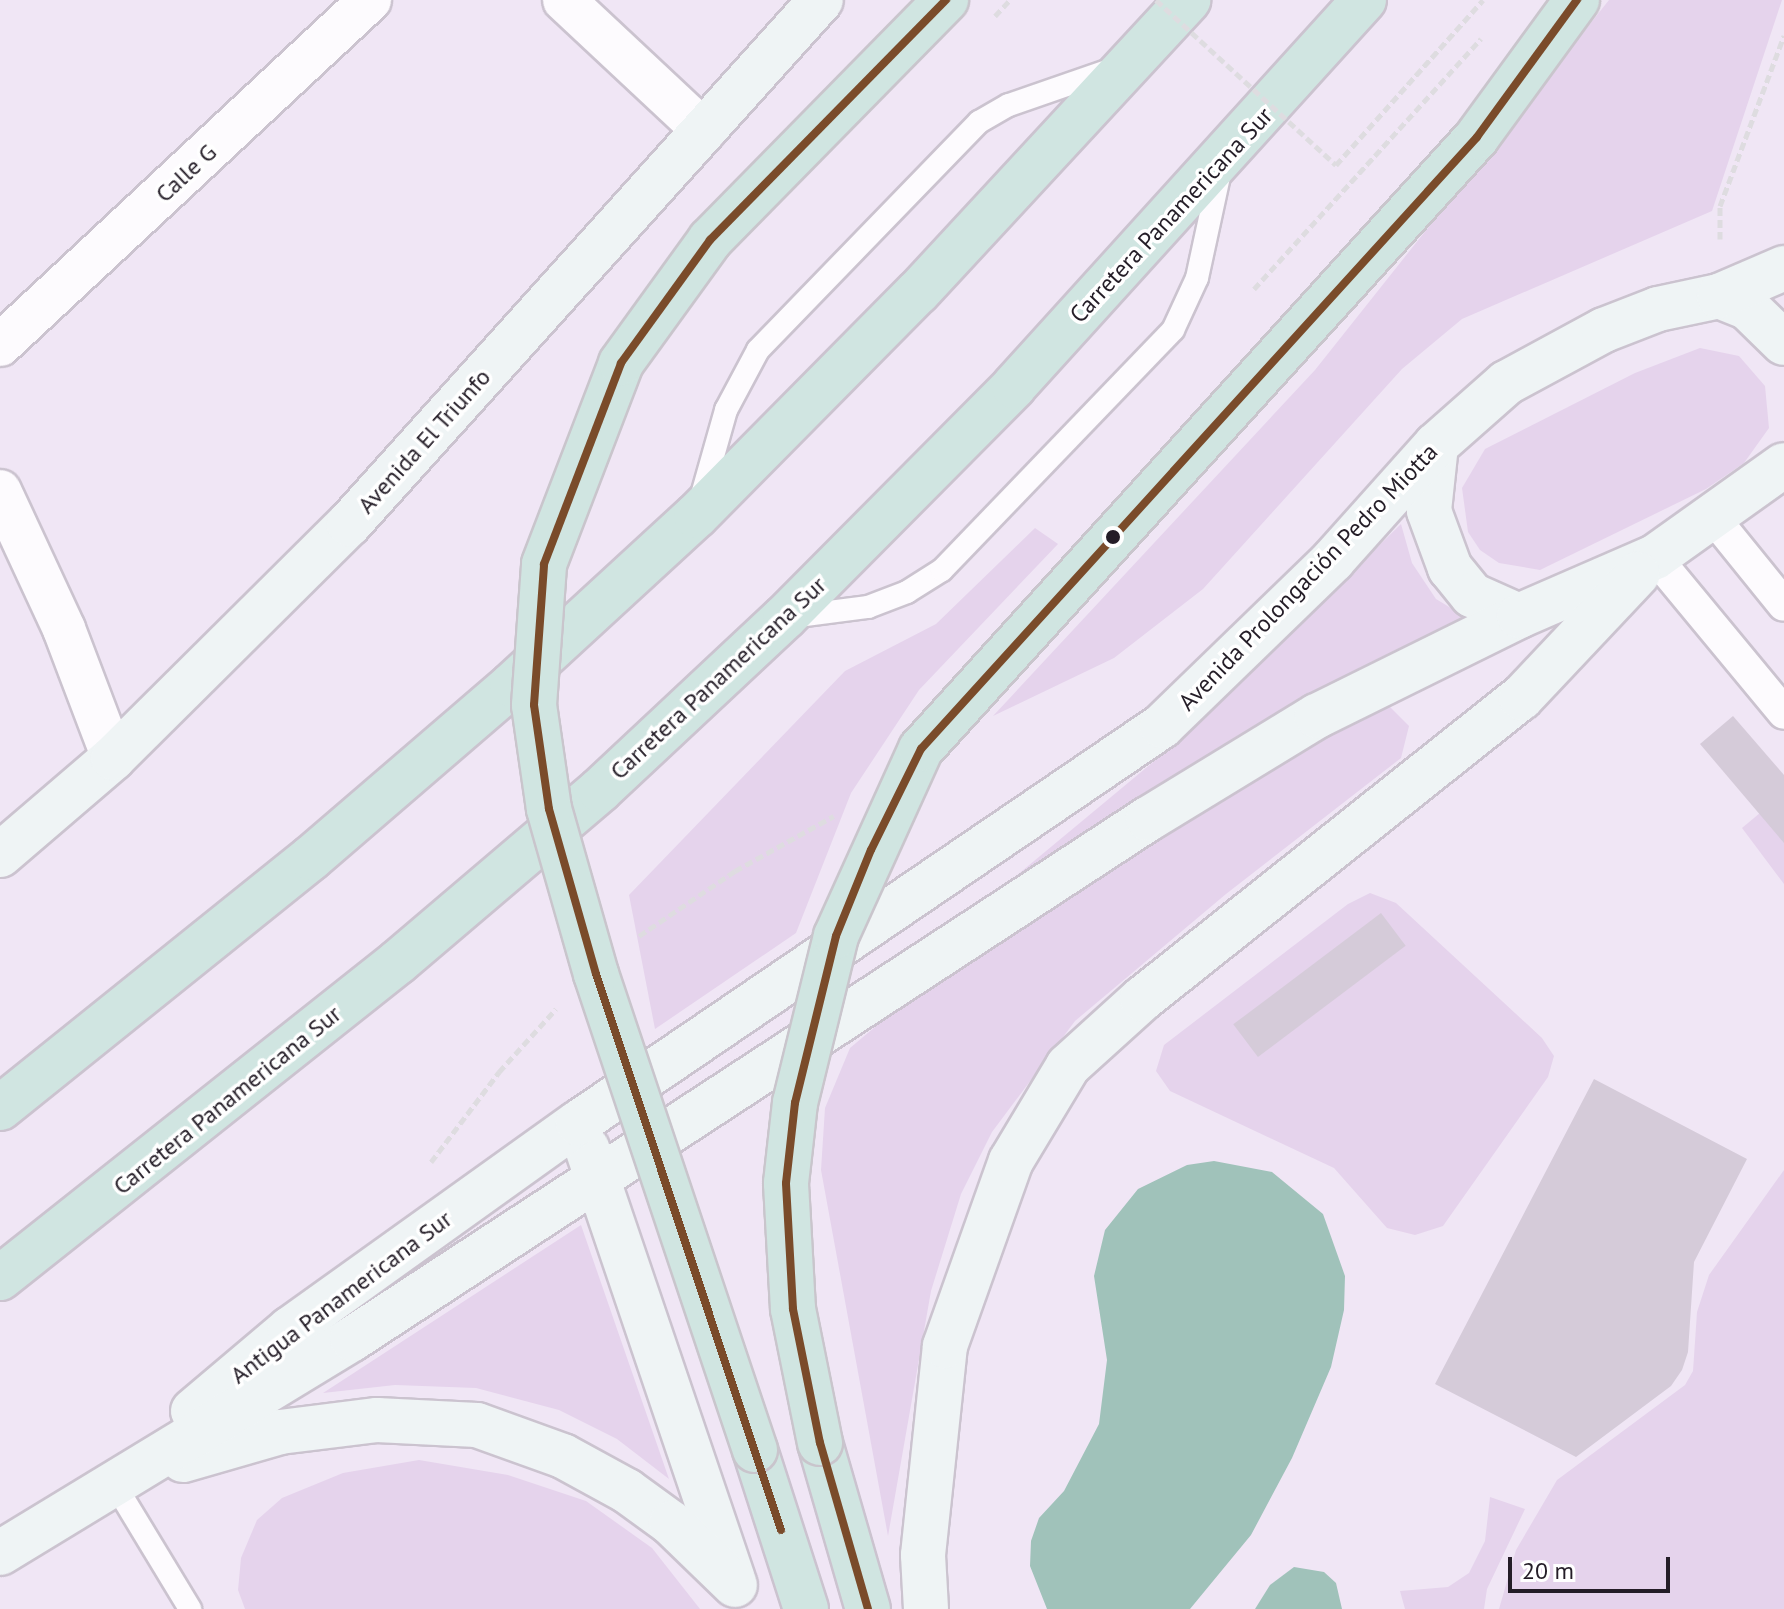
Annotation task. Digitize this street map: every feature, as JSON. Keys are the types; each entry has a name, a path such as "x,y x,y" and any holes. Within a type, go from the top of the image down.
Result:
{"highway":[{"path":"806,1609 601,989 549,809 534,705 544,564 621,363 710,240 946,0"},
{"path":"0,1108 311,858 512,685 696,516 918,292 1188,0"},
{"name":"Carretera Panamericana Sur","path":"0,1278 160,1156 398,962 600,790 785,617 1014,386 1222,161 1364,0"},
{"path":"868,1609 820,1443 793,1309 786,1183 795,1103 836,936 921,749 1477,137 1577,0"}],"main road":[{"name":"Avenida El Triunfo","path":"0,855 113,758 349,524 821,0"},
{"name":"Avenida Prolongación Pedro Miotta","path":"578,1123 1142,742 1199,694 1333,560 1436,445 1506,383 1550,356 1658,309 1719,296 1784,268"},
{"path":"1719,296 1748,308 1784,343"},
{"path":"1436,445 1429,511 1450,568 1472,595 1519,616"},
{"path":"926,1609 923,1555 945,1346 1011,1161 1068,1066 1142,999 1521,698 1655,557 1784,465"},
{"path":"597,1175 1317,716 1519,616 1655,557"},
{"path":"578,1123 739,1597"},
{"name":"Antigua Panamericana Sur","path":"112,1480 290,1329 578,1123"},
{"name":"Antigua Panamericana Sur","path":"0,1553 112,1480 352,1339 597,1175"},
{"path":"112,1480 280,1432 377,1420 477,1425 563,1456 627,1491 671,1523 739,1597"}],"street":[{"name":"Calle G","path":"0,345 370,0"},
{"path":"564,0 704,131"},
{"path":"0,491 64,629 113,758"},
{"path":"1712,516 1784,605"},
{"path":"1655,557 1784,713"}],"lane":[{"path":"696,516 719,431 744,369 970,129 1009,105 1133,62"},
{"path":"785,617 868,607 907,592 942,570 1173,330 1197,278 1222,161"},
{"path":"112,1480 190,1609"}],"path":[{"path":"1156,0 1336,165 1483,0"},
{"path":"1254,289 1485,35"},
{"path":"1719,296 1720,206 1784,36"},
{"path":"636,939 735,871 848,808"},
{"path":"439,1222 414,1185 499,1072 564,1002"}],"shaded area":[{"path":"1609,0 1782,0 1712,211 1462,319 1402,369 1203,589 1114,658 993,716 1315,370"},
{"path":"1700,348 1739,356 1765,386 1769,428 1744,463 1706,489 1540,570 1499,563 1480,550 1468,532 1462,488 1485,449 1635,373"},
{"path":"1401,524 1412,563 1436,599 1474,622 986,901 1182,738"},
{"path":"1035,528 1058,544 919,690 851,793 796,933 655,1029 629,895 845,671 936,624"},
{"path":"1385,702 1409,726 1401,758 1226,894 1075,1021 992,1132 961,1194 931,1291 888,1536 821,1170 825,1108 850,1048 906,1001 1122,856"},
{"path":"1784,793 1784,884 1742,828"},
{"path":"1370,893 1396,903 1542,1038 1554,1056 1548,1077 1443,1226 1415,1235 1387,1228 1334,1168 1170,1091 1156,1071 1164,1045 1348,904"},
{"path":"1214,1161 1272,1172 1323,1214 1345,1276 1344,1310 1331,1367 1292,1458 1251,1535 1190,1609 1047,1609 1030,1566 1031,1541 1039,1518 1064,1491 1099,1424 1107,1360 1094,1276 1105,1230 1138,1189 1187,1165"},
{"path":"1784,1170 1784,1609 1499,1609 1516,1550 1557,1480 1685,1385 1693,1371 1697,1312 1709,1275"},
{"path":"581,1225 669,1479 617,1439 559,1410 476,1388 395,1385 323,1393"},
{"path":"419,1460 508,1475 586,1501 652,1548 700,1609 245,1609 238,1590 241,1558 257,1520 282,1498 343,1473"},
{"path":"1490,1497 1525,1509 1487,1589 1484,1609 1405,1609 1400,1591 1448,1587 1469,1573 1485,1541"},
{"path":"1294,1567 1324,1572 1336,1583 1342,1609 1255,1609 1270,1585"}],"building":[{"path":"1733,716 1784,775 1784,843 1700,744"},
{"path":"1381,913 1406,946 1258,1057 1233,1024"},
{"path":"1594,1079 1747,1159 1694,1262 1688,1352 1682,1370 1671,1386 1576,1457 1435,1384"}],"transit line":[{"path":"781,1530 596,974 549,809 534,705 544,564 621,363 710,240 946,0"},
{"path":"868,1609 820,1443 793,1309 786,1183 795,1103 836,936 871,850 921,749 1477,137 1577,0"}]}
